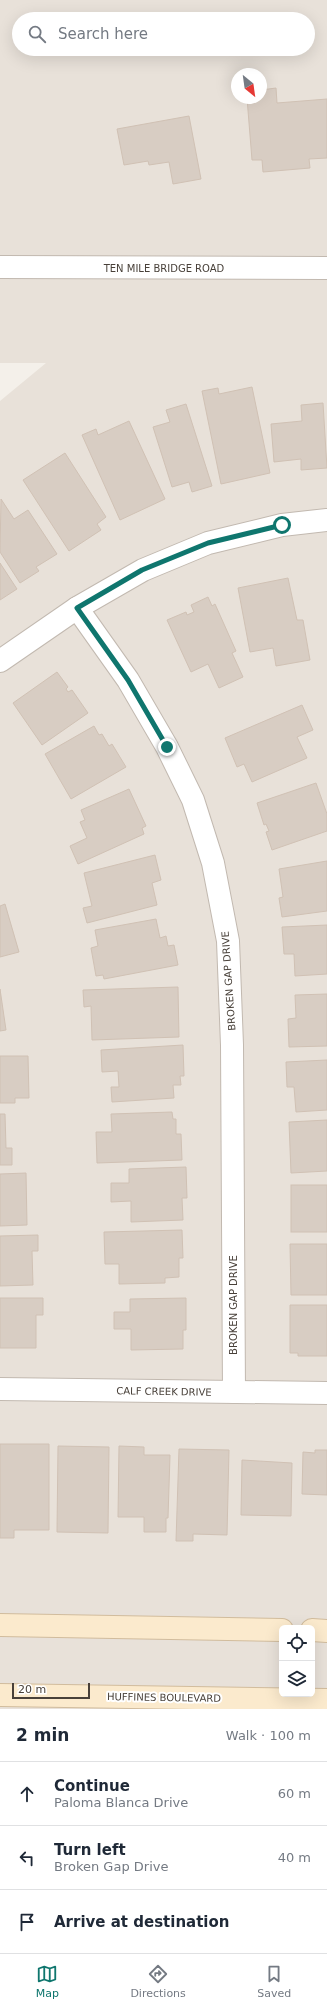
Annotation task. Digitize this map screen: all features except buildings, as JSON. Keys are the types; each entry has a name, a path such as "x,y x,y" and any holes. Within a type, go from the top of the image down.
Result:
{"main road":[{"path":"0,1625 279,1630"},
{"path":"315,1630 327,1631"},
{"name":"HUFFINES BOULEVARD","path":"0,1695 327,1700"}],"street":[{"name":"TEN MILE BRIDGE ROAD","path":"0,267 327,268"},
{"path":"0,661 77,608 142,570 208,543 282,525 327,520"},
{"name":"BROKEN GAP DRIVE","path":"77,608 128,680 167,747 193,800 213,863 228,941 232,1044 234,1392"},
{"name":"CALF CREEK DRIVE","path":"0,1389 327,1393"}],"shaded area":[{"path":"0,0 327,0 327,1709 0,1709 0,401 46,363 0,363"}],"route":[{"path":"167,747 128,680 77,608 142,570 208,543 282,525"}]}
